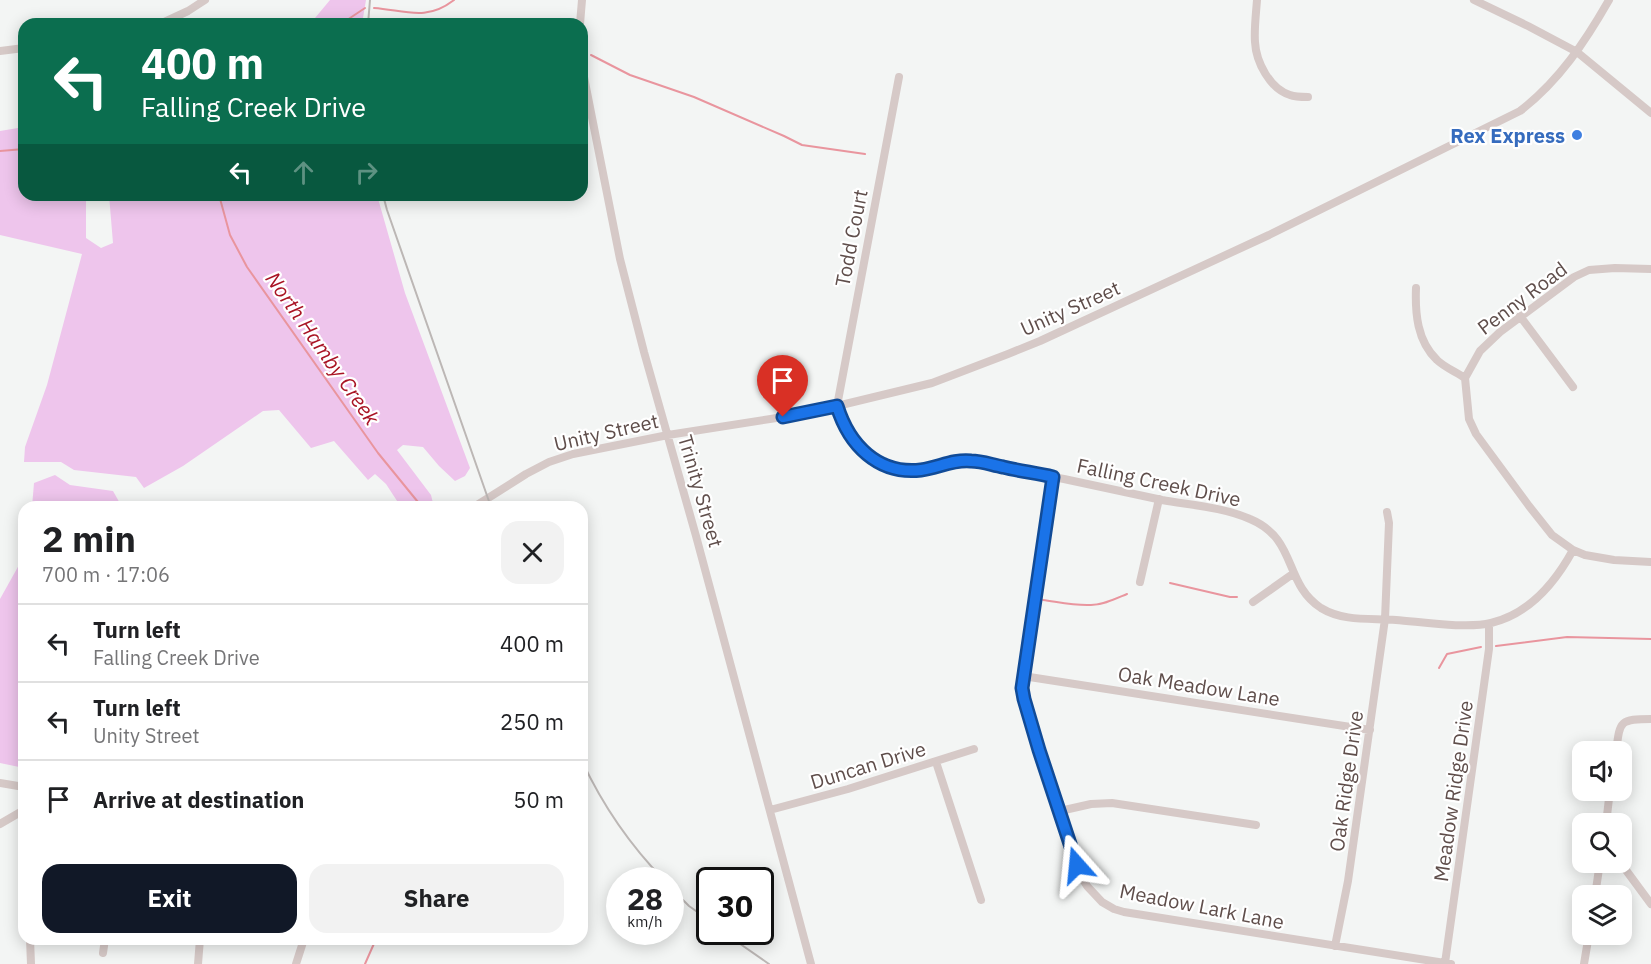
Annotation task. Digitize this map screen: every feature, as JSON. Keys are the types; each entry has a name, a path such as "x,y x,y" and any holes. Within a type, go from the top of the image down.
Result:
{"street":[{"path":"173,18 205,0"},
{"path":"580,18 582,0"},
{"path":"1257,0 1254,44 1266,75 1279,89 1292,96 1308,97"},
{"path":"1474,0 1577,52 1651,113"},
{"name":"Unity Street","path":"483,501 549,462 602,448 668,435 837,406 932,383 1008,354 1269,235 1520,111 1541,95 1577,52 1609,0"},
{"path":"0,51 18,49"},
{"name":"Todd Court","path":"837,406 899,77"},
{"name":"Trinity Street","path":"588,98 620,259 644,352 812,964"},
{"name":"Penny Road","path":"1465,378 1480,351 1500,332 1574,277 1589,270 1651,269"},
{"path":"1416,288 1415,307 1425,346 1437,360 1465,378 1469,418 1476,434 1545,526 1573,550 1585,555 1651,562"},
{"path":"1520,316 1573,387"},
{"name":"Falling Creek Drive","path":"837,406 851,438 874,461 901,470 923,470 954,461 969,460 1250,518 1279,539 1289,556 1302,589 1310,598 1322,608 1354,619 1466,625 1489,624 1517,613 1536,599 1563,567 1573,550"},
{"name":"Meadow Lark Lane","path":"1053,477 1023,676 1024,699 1082,878 1094,893 1102,902 1114,909 1163,919 1448,964"},
{"path":"1140,582 1159,499"},
{"name":"Oak Ridge Drive","path":"1335,946 1348,881 1385,619 1389,523 1387,512"},
{"path":"1253,602 1294,573"},
{"name":"Meadow Ridge Drive","path":"1448,964 1488,661 1489,624"},
{"name":"Oak Meadow Lane","path":"1023,676 1370,730"},
{"path":"1618,741 1624,721 1651,719"},
{"name":"Duncan Drive","path":"770,810 848,789 974,749"},
{"path":"936,762 981,900"},
{"path":"0,783 18,787"},
{"path":"1060,811 1092,804 1112,803 1256,825"},
{"path":"0,824 18,814"},
{"path":"1628,873 1651,904"},
{"path":"30,945 31,964"},
{"path":"103,952 104,945"},
{"path":"198,964 200,945"},
{"path":"297,964 302,945"},
{"path":"1584,964 1587,945"}],"shaded area":[{"path":"330,0 366,0 363,18 315,18"},
{"path":"18,128 18,201 86,201 86,238 101,248 113,243 110,201 379,201 405,293 470,468 465,476 455,481 423,447 403,445 397,450 431,495 432,501 397,501 386,484 375,474 368,480 334,441 311,448 279,410 263,411 183,466 144,488 136,477 74,470 61,462 24,462 25,447 47,385 82,254 0,235 0,131"},
{"path":"55,475 70,485 113,491 119,501 32,501 34,483"},
{"path":"18,567 18,767 0,763 0,599"}],"waterway":[{"name":"North Hamby Creek","path":"374,8 424,13 444,7 454,0"},
{"name":"North Hamby Creek","path":"350,18 365,8"},
{"path":"591,55 630,75 694,97 802,145 865,154"},
{"path":"0,151 18,150"},
{"name":"North Hamby Creek","path":"221,201 230,235 247,267 378,453 417,501"},
{"path":"1170,583 1237,597"},
{"path":"1043,600 1096,605 1127,594"},
{"path":"1496,646 1567,637 1651,639"},
{"path":"1439,668 1447,654 1481,647"},
{"name":"North Hamby Creek","path":"365,964 373,945"}],"railway":[{"path":"368,18 370,0"},
{"path":"385,201 489,501"},
{"path":"588,773 618,824 652,867"},
{"path":"684,901 696,911"},
{"path":"742,945 769,964"}],"place":[{"name":"Rex Express","path":"1577,135"}],"route":[{"path":"783,417 837,406 851,438 863,451 874,461 901,470 923,470 954,461 969,460 1053,477 1022,688 1039,750 1077,865"}]}
